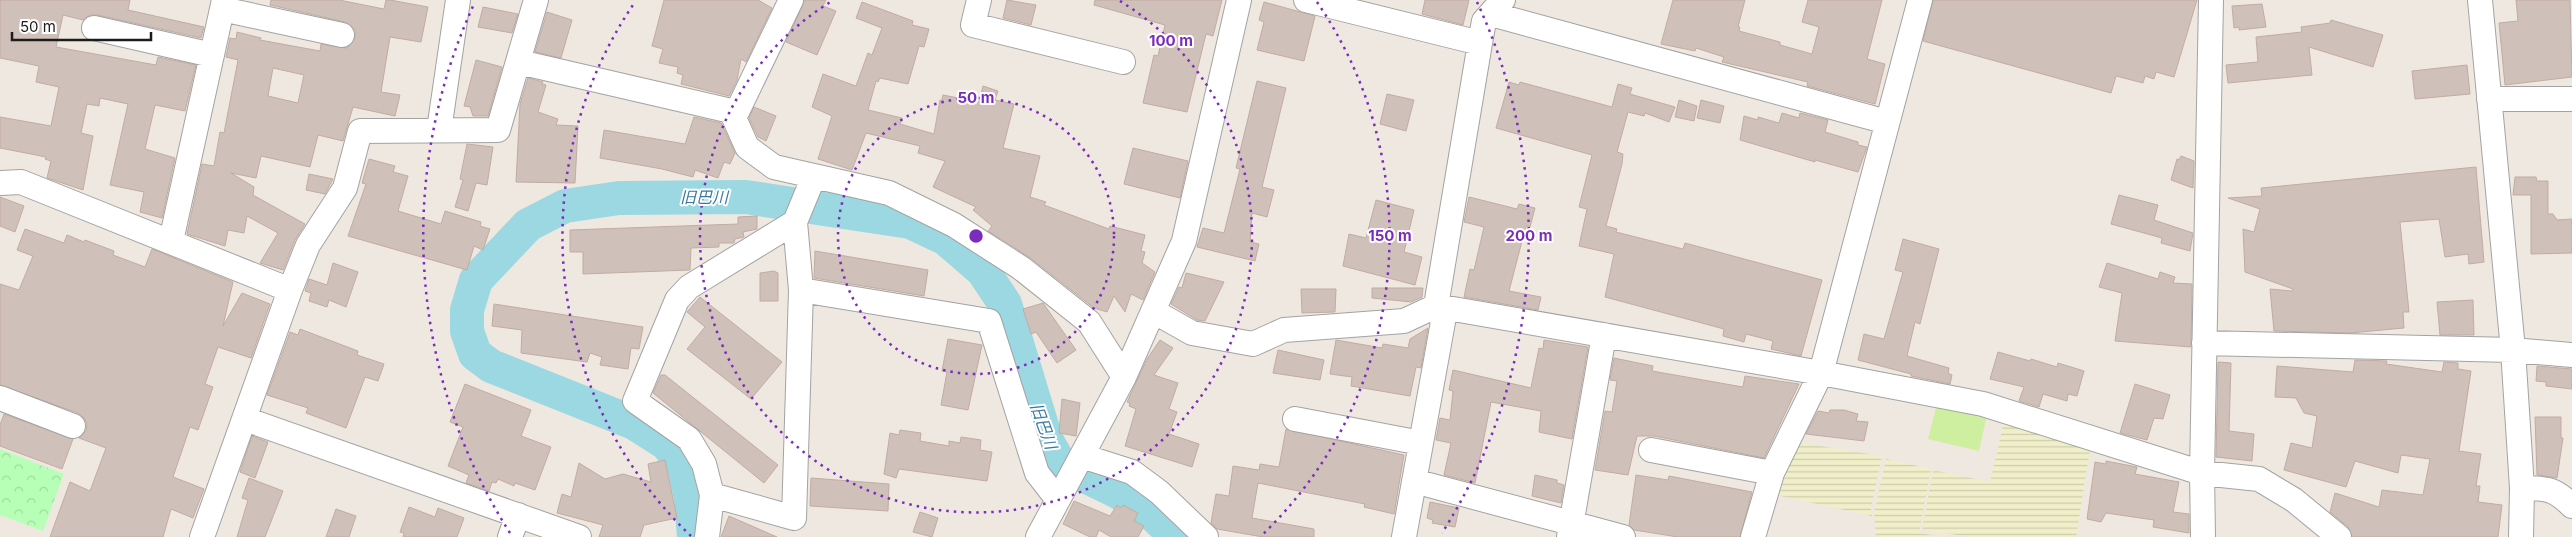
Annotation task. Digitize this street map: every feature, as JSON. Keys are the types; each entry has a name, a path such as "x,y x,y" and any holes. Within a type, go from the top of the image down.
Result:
{"street":[{"path":"439,130 458,0"},
{"path":"734,118 791,0"},
{"path":"979,0 973,26 1123,62"},
{"path":"1038,537 1124,377 1184,241 1238,0"},
{"path":"1306,0 1480,42"},
{"path":"1753,537 1772,473 1820,373 1920,0"},
{"path":"2203,537 2202,473 2211,0"},
{"path":"2480,0 2513,350 2522,488 2521,537"},
{"path":"202,537 290,290 308,245 345,188 360,131 498,130 519,62 528,2"},
{"path":"171,241 223,5 342,35"},
{"path":"1404,537 1443,322 1436,306 1480,42 1484,22 1497,7 1887,122"},
{"path":"94,28 212,55"},
{"path":"519,62 731,111 746,147 774,167 889,193 954,225 1021,268 1089,322 1124,377"},
{"path":"2489,99 2572,99"},
{"path":"712,495 794,518 801,290 795,222 814,176"},
{"path":"0,183 21,182 290,290"},
{"path":"707,537 712,495 704,464 689,439 635,401 677,300 689,287 795,222"},
{"path":"801,290 989,321 1037,473 1071,476 1132,472 1159,492 1206,537"},
{"path":"1153,311 1192,333 1253,344 1284,330 1404,321 1436,306 1820,373 1983,404 2202,473 2259,479 2294,500 2332,535"},
{"path":"1570,530 1604,335"},
{"path":"2204,343 2513,350 2572,355"},
{"path":"0,398 73,426"},
{"path":"245,419 580,537"},
{"path":"1295,419 1421,444"},
{"path":"1651,450 1772,473"},
{"path":"1414,481 1570,530 1623,537"},
{"path":"2522,488 2548,488 2562,496 2572,506"},
{"path":"510,537 518,515"}],"green space":[{"path":"1937,403 1987,415 1979,451 1928,439"},
{"path":"2005,417 2091,443 2076,537 1971,537 1922,530 1933,470 1990,482"},
{"path":"1796,442 1882,456 1871,509 1872,516 1776,495"},
{"path":"0,449 64,474 43,531 0,515"},
{"path":"1886,459 1931,469 1919,533 1945,537 1876,537 1874,513"}],"building":[{"path":"0,0 130,0 128,10 204,27 201,38 97,15 90,15 83,20 63,15 56,47 156,65 158,57 196,65 185,111 155,105 145,149 175,158 162,218 140,212 144,192 110,185 128,104 100,98 99,106 87,104 81,133 93,136 83,190 47,178 51,161 45,159 46,157 0,148 0,117 51,126 59,87 36,82 39,66 0,58"},
{"path":"271,0 339,0 384,9 386,0 390,0 428,7 421,42 390,37 381,92 400,95 395,116 353,107 343,141 318,135 310,167 261,156 256,178 231,173 254,187 253,195 305,224 295,240 283,270 260,263 278,233 247,216 244,233 228,230 225,246 187,234 202,164 214,166 220,132 224,133 238,60 226,57 230,38 236,39 237,32 261,38 260,40 320,51 321,44 347,48 355,38 355,30 345,22 270,5","holes":["273,68 304,75 298,103 268,96"]},
{"path":"664,0 758,0 772,8 746,62 741,59 737,80 729,96 681,84 683,75 677,73 678,67 659,63 663,49 652,46"},
{"path":"805,0 826,0 823,6 836,11 817,55 786,42"},
{"path":"1007,0 1036,5 1031,25 1003,18"},
{"path":"1095,0 1222,0 1213,36 1206,34 1187,112 1143,103 1154,55 1158,56 1165,25 1094,5"},
{"path":"1425,0 1469,0 1463,25 1422,14"},
{"path":"1673,0 1745,0 1738,27 1740,27 1739,31 1780,42 1780,45 1812,54 1819,27 1802,22 1808,0 1882,0 1867,59 1885,64 1875,104 1807,86 1808,82 1722,62 1724,57 1696,48 1695,51 1661,44"},
{"path":"1933,0 2197,0 2174,77 2156,72 2154,79 2145,76 2143,83 2116,76 2111,93 1923,41"},
{"path":"2516,0 2570,0 2572,77 2505,85 2499,23 2518,21"},
{"path":"862,2 913,21 912,25 929,29 924,47 919,46 908,84 880,78 878,82 876,81 868,110 902,118 900,124 934,134 940,100 942,100 943,95 979,102 983,86 998,91 995,100 1014,104 1003,148 1040,156 1030,197 1046,202 1044,205 1109,229 1110,226 1145,235 1141,251 1145,252 1142,263 1155,272 1143,300 1131,294 1125,312 1114,296 1107,312 1094,308 1029,257 988,231 992,226 973,210 976,207 933,187 945,161 918,153 920,146 866,133 852,170 818,159 832,116 812,107 823,74 856,86 868,53 872,55 882,28 856,18"},
{"path":"1264,2 1315,16 1304,61 1257,50 1264,22 1259,20"},
{"path":"2262,4 2266,27 2239,30 2239,27 2234,28 2232,6"},
{"path":"483,7 518,14 512,33 478,27"},
{"path":"547,12 572,20 561,58 535,52"},
{"path":"2331,20 2383,35 2373,67 2309,47 2312,75 2228,83 2226,65 2258,62 2256,37 2302,32 2301,27 2330,23"},
{"path":"476,60 502,67 488,116 473,116 470,107 464,106"},
{"path":"2467,65 2470,94 2415,99 2412,71"},
{"path":"528,78 543,82 542,84 546,85 538,112 558,119 556,125 578,126 575,183 516,182 520,104"},
{"path":"1257,81 1286,88 1262,187 1274,190 1267,217 1252,213 1250,242 1259,244 1255,261 1197,247 1203,228 1224,233 1240,169 1236,168"},
{"path":"1509,82 1519,85 1520,82 1612,107 1618,84 1632,88 1630,94 1675,107 1669,122 1645,113 1644,116 1628,112 1617,152 1623,154 1622,164 1606,226 1617,229 1616,232 1683,249 1685,243 1822,280 1801,356 1771,349 1773,341 1746,334 1744,342 1723,336 1724,329 1605,297 1614,254 1579,246 1587,209 1579,207 1592,155 1496,128"},
{"path":"1387,94 1414,100 1406,131 1380,124"},
{"path":"1679,100 1697,106 1694,121 1675,117"},
{"path":"1701,100 1724,106 1720,123 1697,118"},
{"path":"754,107 776,116 766,141 758,137 749,118"},
{"path":"1782,113 1799,118 1800,113 1828,120 1825,132 1858,142 1858,145 1867,147 1858,172 1815,160 1815,162 1740,140 1744,116 1758,120 1758,117 1779,123"},
{"path":"694,117 721,123 735,153 730,164 724,162 718,178 695,170 693,177 662,169 600,158 604,130 685,144"},
{"path":"467,144 493,147 487,185 476,183 468,211 455,207 463,180 460,179"},
{"path":"1133,148 1188,161 1180,198 1124,184"},
{"path":"2181,156 2194,161 2193,188 2171,180 2177,159 2179,160"},
{"path":"369,159 395,166 393,172 408,176 398,211 441,224 445,211 481,222 480,226 490,229 483,250 474,246 467,270 348,236 366,184 362,183"},
{"path":"2476,167 2484,262 2469,264 2468,254 2445,257 2439,219 2400,222 2409,312 2403,312 2404,328 2350,333 2274,331 2270,289 2292,291 2293,289 2245,272 2243,229 2254,232 2260,209 2228,198 2262,196 2261,188"},
{"path":"309,174 333,179 325,194 306,190"},
{"path":"2515,177 2536,177 2537,181 2548,181 2548,214 2553,214 2557,220 2572,219 2572,253 2531,254 2531,195 2513,195"},
{"path":"2119,195 2158,205 2154,220 2193,233 2190,251 2161,243 2162,238 2111,224"},
{"path":"0,197 24,206 15,232 0,226"},
{"path":"1469,197 1517,209 1519,204 1535,208 1530,227 1526,226 1509,291 1541,297 1538,310 1464,297 1470,269 1474,270 1484,227 1464,222"},
{"path":"1376,200 1414,210 1404,252 1422,257 1415,285 1343,266 1349,234 1366,238"},
{"path":"757,216 757,229 743,232 744,237 735,239 734,243 719,243 719,247 691,248 690,270 583,274 583,252 570,252 570,230 738,224 738,217"},
{"path":"25,229 64,243 67,235 84,242 85,240 114,251 113,255 145,267 152,249 233,282 223,326 242,293 270,304 251,358 218,347 205,384 213,387 198,430 190,427 173,477 204,489 193,518 171,509 163,537 50,537 70,482 90,491 106,448 79,438 86,431 87,424 78,413 0,385 0,284 19,290 33,256 17,250"},
{"path":"1903,239 1939,249 1920,324 1915,322 1907,356 1949,368 1948,373 1952,375 1950,384 1911,376 1911,374 1858,360 1864,334 1884,339 1903,272 1895,270"},
{"path":"815,251 928,270 924,296 814,278"},
{"path":"333,263 358,272 346,307 329,300 327,307 309,301 311,293 305,291 309,279 327,285"},
{"path":"2107,263 2158,279 2160,272 2175,277 2173,283 2192,284 2191,347 2115,341 2122,293 2099,287"},
{"path":"774,271 778,273 778,301 760,301 760,273"},
{"path":"1186,273 1224,282 1205,321 1197,320 1171,304 1179,287 1182,288"},
{"path":"1372,288 1423,288 1422,297 1411,302 1372,298"},
{"path":"1301,289 1336,289 1335,312 1302,313"},
{"path":"700,297 782,362 751,399 687,349 705,327 687,312"},
{"path":"2473,300 2474,335 2440,335 2437,302"},
{"path":"1043,303 1076,350 1057,363 1036,332 1031,334 1023,309"},
{"path":"494,304 643,327 639,349 631,348 628,369 600,365 602,357 590,353 587,362 521,353 522,330 492,326"},
{"path":"1428,328 1421,368 1416,367 1410,396 1351,386 1352,377 1330,374 1336,340 1382,348 1383,344 1408,348 1410,339"},
{"path":"300,329 358,351 357,355 384,364 378,381 365,377 346,428 306,413 308,408 267,395 290,332 298,335"},
{"path":"948,339 982,345 968,410 941,405 947,372 942,371"},
{"path":"1160,340 1173,348 1154,375 1178,383 1169,409 1177,412 1169,434 1199,444 1192,467 1125,446 1136,409 1129,406 1130,403 1127,402 1147,359"},
{"path":"1544,340 1588,347 1572,439 1539,432 1541,411 1491,402 1475,483 1444,475 1451,443 1436,440 1440,418 1450,420 1453,391 1449,390 1453,370 1531,388 1539,348 1543,349"},
{"path":"1278,350 1324,360 1320,380 1273,373"},
{"path":"1998,352 2057,367 2058,363 2084,371 2077,396 2068,394 2067,401 2043,394 2039,407 2019,401 2024,387 1990,379"},
{"path":"1614,358 1653,366 1652,371 1743,387 1745,376 1799,384 1764,458 1654,436 1637,436 1628,475 1595,470 1605,411 1612,412 1617,381 1610,380"},
{"path":"2355,360 2387,361 2386,364 2442,372 2444,362 2458,363 2458,369 2471,371 2459,451 2481,454 2476,486 2480,486 2478,502 2502,505 2498,537 2352,537 2348,527 2330,512 2335,493 2379,507 2382,490 2423,495 2430,459 2401,455 2398,473 2355,461 2346,487 2284,470 2291,443 2312,448 2317,416 2304,413 2296,398 2275,397 2277,366 2353,372"},
{"path":"2218,362 2231,363 2229,431 2254,434 2252,461 2216,457"},
{"path":"2537,366 2572,369 2572,389 2546,386 2546,382 2536,381"},
{"path":"661,375 665,375 778,465 764,483 653,393"},
{"path":"465,384 531,410 521,436 551,447 535,490 515,483 514,486 498,479 496,483 492,482 489,491 466,483 469,475 448,466 463,427 450,422"},
{"path":"2135,384 2170,395 2163,419 2154,418 2147,440 2120,433"},
{"path":"1062,399 1080,403 1076,436 1059,433"},
{"path":"1830,410 1844,410 1858,414 1856,421 1868,422 1864,441 1806,434 1818,411 1829,413"},
{"path":"4,414 73,439 62,469 0,446 0,425"},
{"path":"2535,417 2561,417 2561,438 2563,438 2557,478 2537,475"},
{"path":"1286,429 1404,455 1394,514 1364,507 1365,504 1258,483 1252,518 1314,529 1314,537 1263,537 1217,529 1211,523 1216,494 1229,496 1233,466 1259,470 1260,464 1279,467"},
{"path":"900,430 921,433 920,441 949,446 949,441 960,443 961,437 981,440 980,450 992,452 987,481 899,469 896,478 884,474 890,433 899,435"},
{"path":"252,436 268,442 255,478 240,472"},
{"path":"665,460 677,518 644,525 640,537 599,537 603,525 557,513 562,494 571,497 579,463 605,479 623,474 651,482 648,464"},
{"path":"2106,461 2137,467 2135,474 2179,482 2173,512 2189,514 2189,533 2153,527 2154,520 2106,513 2101,522 2087,519 2095,462 2106,464"},
{"path":"1535,475 1557,480 1557,483 1564,485 1561,503 1532,496"},
{"path":"1636,475 1668,480 1669,476 1752,492 1740,537 1678,537 1634,530 1629,525"},
{"path":"249,478 283,491 265,537 237,537 248,500 242,498"},
{"path":"811,478 889,484 888,511 810,506"},
{"path":"1074,501 1110,516 1117,505 1121,508 1123,505 1138,513 1134,521 1144,526 1138,537 1111,537 1099,530 1096,537 1090,537 1063,524"},
{"path":"1430,502 1459,508 1455,527 1432,523 1433,520 1427,518"},
{"path":"409,507 435,517 438,508 464,518 457,537 403,537 404,533 400,532"},
{"path":"336,509 356,516 349,537 326,537"},
{"path":"920,512 938,518 932,537 913,532"},
{"path":"729,516 777,537 721,537"}],"waterway":[{"name":"旧巴川","path":"694,537 691,498 684,467 667,444 634,423 491,366 475,354 467,331 467,310 476,280 528,225 565,206 619,198 746,197 910,222 946,239 983,271 1005,304 1046,439 1060,464 1118,492 1149,511 1177,537"}]}
